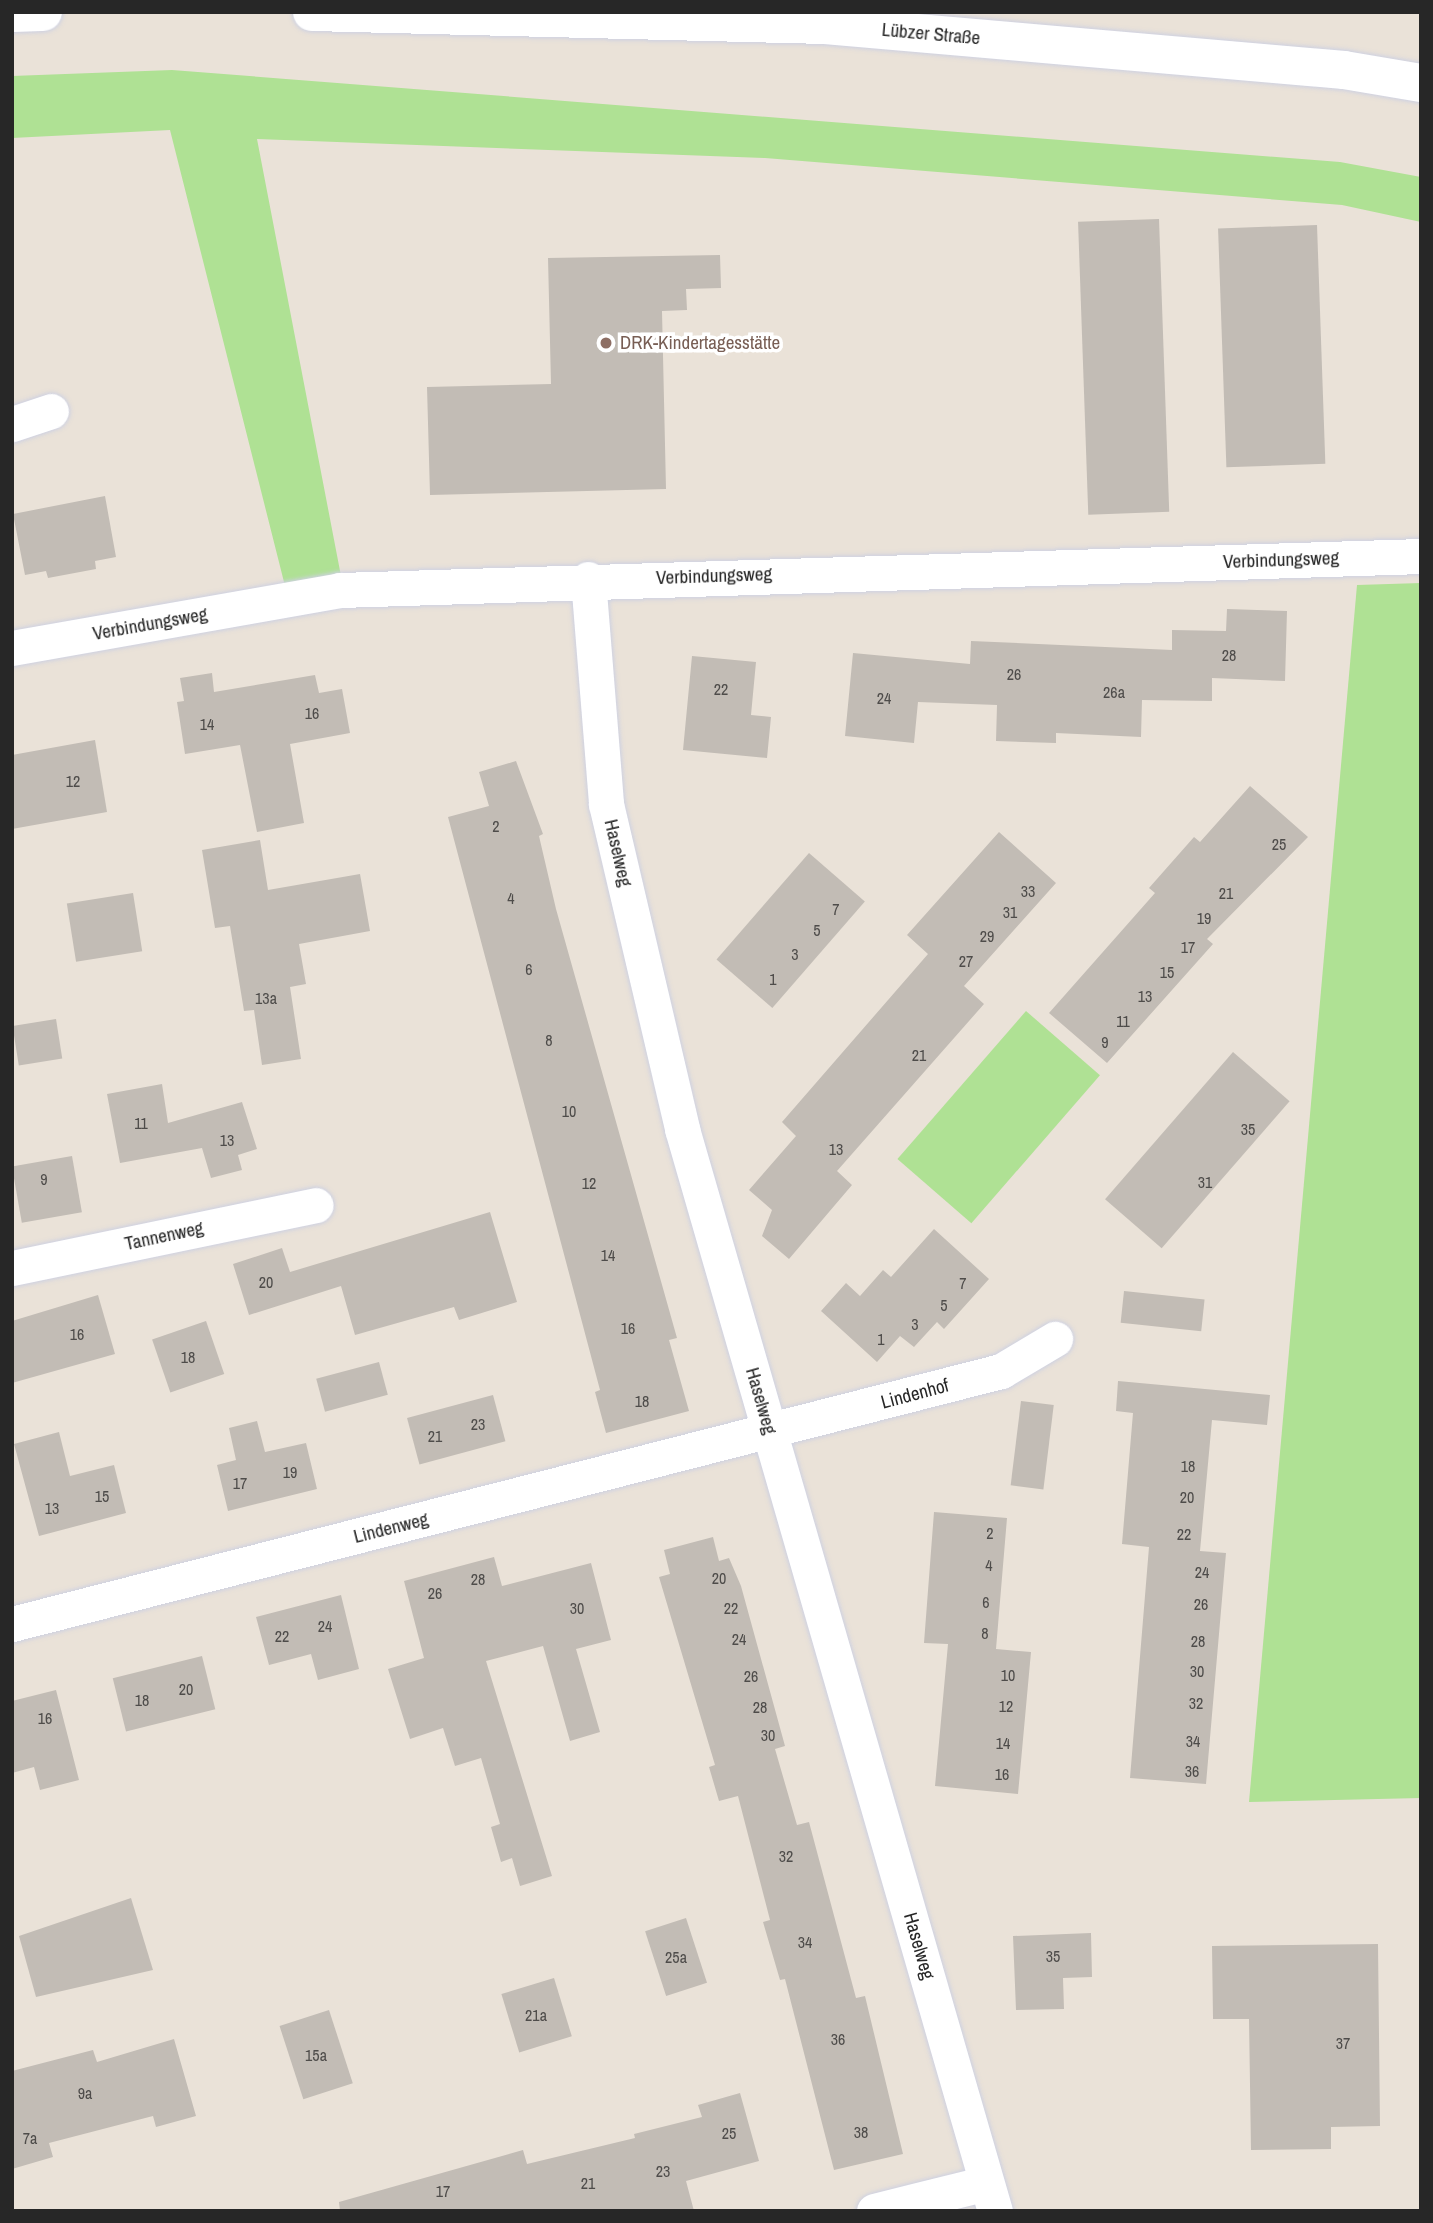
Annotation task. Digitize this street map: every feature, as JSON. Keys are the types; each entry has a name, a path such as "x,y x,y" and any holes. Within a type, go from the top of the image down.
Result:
{"street":[{"path":"12,13 43,12"},
{"name":"Lübzer Straße","path":"312,12 825,25 1344,70 1421,83"},
{"path":"12,424 51,411"},
{"name":"Verbindungsweg","path":"12,648 340,590 588,579 1421,556"},
{"name":"Haselweg","path":"588,579 606,804 682,1129 991,2197"},
{"name":"Tannenweg","path":"12,1268 316,1205"},
{"name":"Lindenhof","path":"770,1433 1001,1371 1055,1339"},
{"name":"Lindenweg","path":"12,1624 770,1433"},
{"path":"874,2211 991,2197"}],"green space":[{"path":"172,70 1340,162 1421,177 1421,222 1342,205 765,158 257,139 341,576 285,586 170,130 12,138 12,76"},
{"path":"1421,583 1421,1798 1249,1802 1357,585"},
{"path":"1026,1011 1100,1075 971,1223 897,1159"}],"building":[{"path":"1159,219 1169,512 1088,515 1078,222"},
{"path":"1317,225 1325,464 1226,467 1218,228"},
{"name":"DRK-Kindertagesstätte","path":"720,255 721,288 686,289 687,310 662,311 666,489 430,495 427,387 551,384 548,258"},
{"path":"105,496 116,557 95,561 96,569 48,578 46,571 25,575 13,514"},
{"path":"1227,609 1287,611 1285,681 1212,678 1212,701 1142,700 1141,737 1056,733 1056,743 996,741 997,705 918,702 914,743 845,736 853,653 970,664 971,641 1172,650 1172,630 1226,631"},
{"path":"692,656 756,662 751,715 771,717 767,758 683,750"},
{"path":"212,673 214,692 315,675 319,693 342,689 350,733 290,744 304,823 257,832 240,745 185,754 177,702 184,701 180,678"},
{"path":"95,740 107,812 12,829 12,755"},
{"path":"516,761 543,834 539,836 556,909 677,1338 669,1340 689,1411 606,1433 595,1392 600,1390 448,817 489,806 479,772"},
{"path":"1250,786 1308,837 1207,939 1213,944 1107,1063 1049,1013 1155,893 1149,888 1194,837 1200,842"},
{"path":"999,832 1056,883 964,986 984,1004 837,1171 852,1185 789,1259 762,1236 772,1210 749,1190 796,1136 782,1122 928,954 907,935"},
{"path":"260,840 268,890 360,874 370,931 299,944 306,984 290,987 301,1059 262,1065 254,1010 244,1011 230,926 215,928 202,850"},
{"path":"809,853 865,902 772,1008 716,959"},
{"path":"133,893 142,951 76,962 67,903"},
{"path":"56,1019 62,1059 19,1065 13,1026"},
{"path":"1233,1052 1290,1101 1162,1248 1105,1199"},
{"path":"162,1084 168,1123 242,1102 257,1149 238,1155 242,1170 211,1178 202,1148 120,1163 107,1094"},
{"path":"72,1156 82,1212 22,1223 12,1167"},
{"path":"490,1212 517,1302 459,1320 454,1307 355,1335 341,1286 249,1315 233,1264 282,1248 290,1272"},
{"path":"934,1229 989,1279 944,1329 937,1322 914,1347 900,1336 877,1362 821,1311 846,1283 860,1296 883,1270 891,1277"},
{"path":"1124,1291 1205,1299 1201,1331 1121,1323"},
{"path":"98,1295 115,1354 12,1383 12,1321"},
{"path":"206,1321 224,1374 170,1393 152,1340"},
{"path":"379,1362 388,1395 325,1412 316,1379"},
{"path":"1118,1381 1270,1395 1267,1425 1212,1420 1200,1551 1226,1553 1206,1784 1130,1778 1149,1547 1122,1544 1133,1413 1116,1411"},
{"path":"493,1395 505,1441 419,1464 407,1418"},
{"path":"1021,1401 1054,1405 1043,1489 1011,1485"},
{"path":"257,1421 265,1452 306,1443 317,1489 228,1511 217,1465 236,1460 229,1428"},
{"path":"59,1432 70,1476 114,1465 126,1513 39,1536 14,1444"},
{"path":"934,1512 1007,1518 996,1649 1031,1652 1018,1794 935,1786 948,1644 924,1643"},
{"path":"713,1537 719,1561 729,1558 741,1586 785,1746 775,1749 797,1825 809,1822 856,1998 865,1996 903,2154 834,2170 785,1979 780,1980 763,1922 770,1920 738,1796 719,1801 709,1767 715,1765 659,1577 670,1574 664,1550"},
{"path":"494,1557 502,1586 591,1563 611,1640 576,1649 600,1732 570,1741 543,1646 486,1661 552,1876 520,1886 512,1858 501,1862 491,1827 500,1824 481,1758 455,1766 443,1728 410,1739 388,1669 424,1658 404,1581"},
{"path":"341,1595 359,1669 318,1680 311,1654 269,1665 256,1617"},
{"path":"202,1656 215,1709 126,1732 113,1678"},
{"path":"56,1690 79,1780 40,1790 34,1767 12,1773 12,1701"},
{"path":"131,1898 153,1970 36,1997 19,1936"},
{"path":"686,1918 707,1983 666,1996 645,1931"},
{"path":"1091,1933 1092,1977 1063,1978 1064,2009 1016,2010 1013,1936"},
{"path":"1378,1944 1380,2126 1331,2127 1331,2149 1251,2150 1249,2019 1213,2019 1212,1946"},
{"path":"554,1978 572,2036 519,2052 501,1994"},
{"path":"329,2010 353,2083 303,2099 280,2026"},
{"path":"174,2039 196,2116 156,2127 153,2116 49,2143 53,2157 12,2169 12,2071 93,2050 97,2062"},
{"path":"740,2093 759,2161 686,2181 694,2211 340,2211 339,2202 523,2150 527,2164 635,2138 634,2134 702,2117 698,2105"}],"place":[{"name":"DRK-Kindertagesstätte","path":"606,343"}]}
